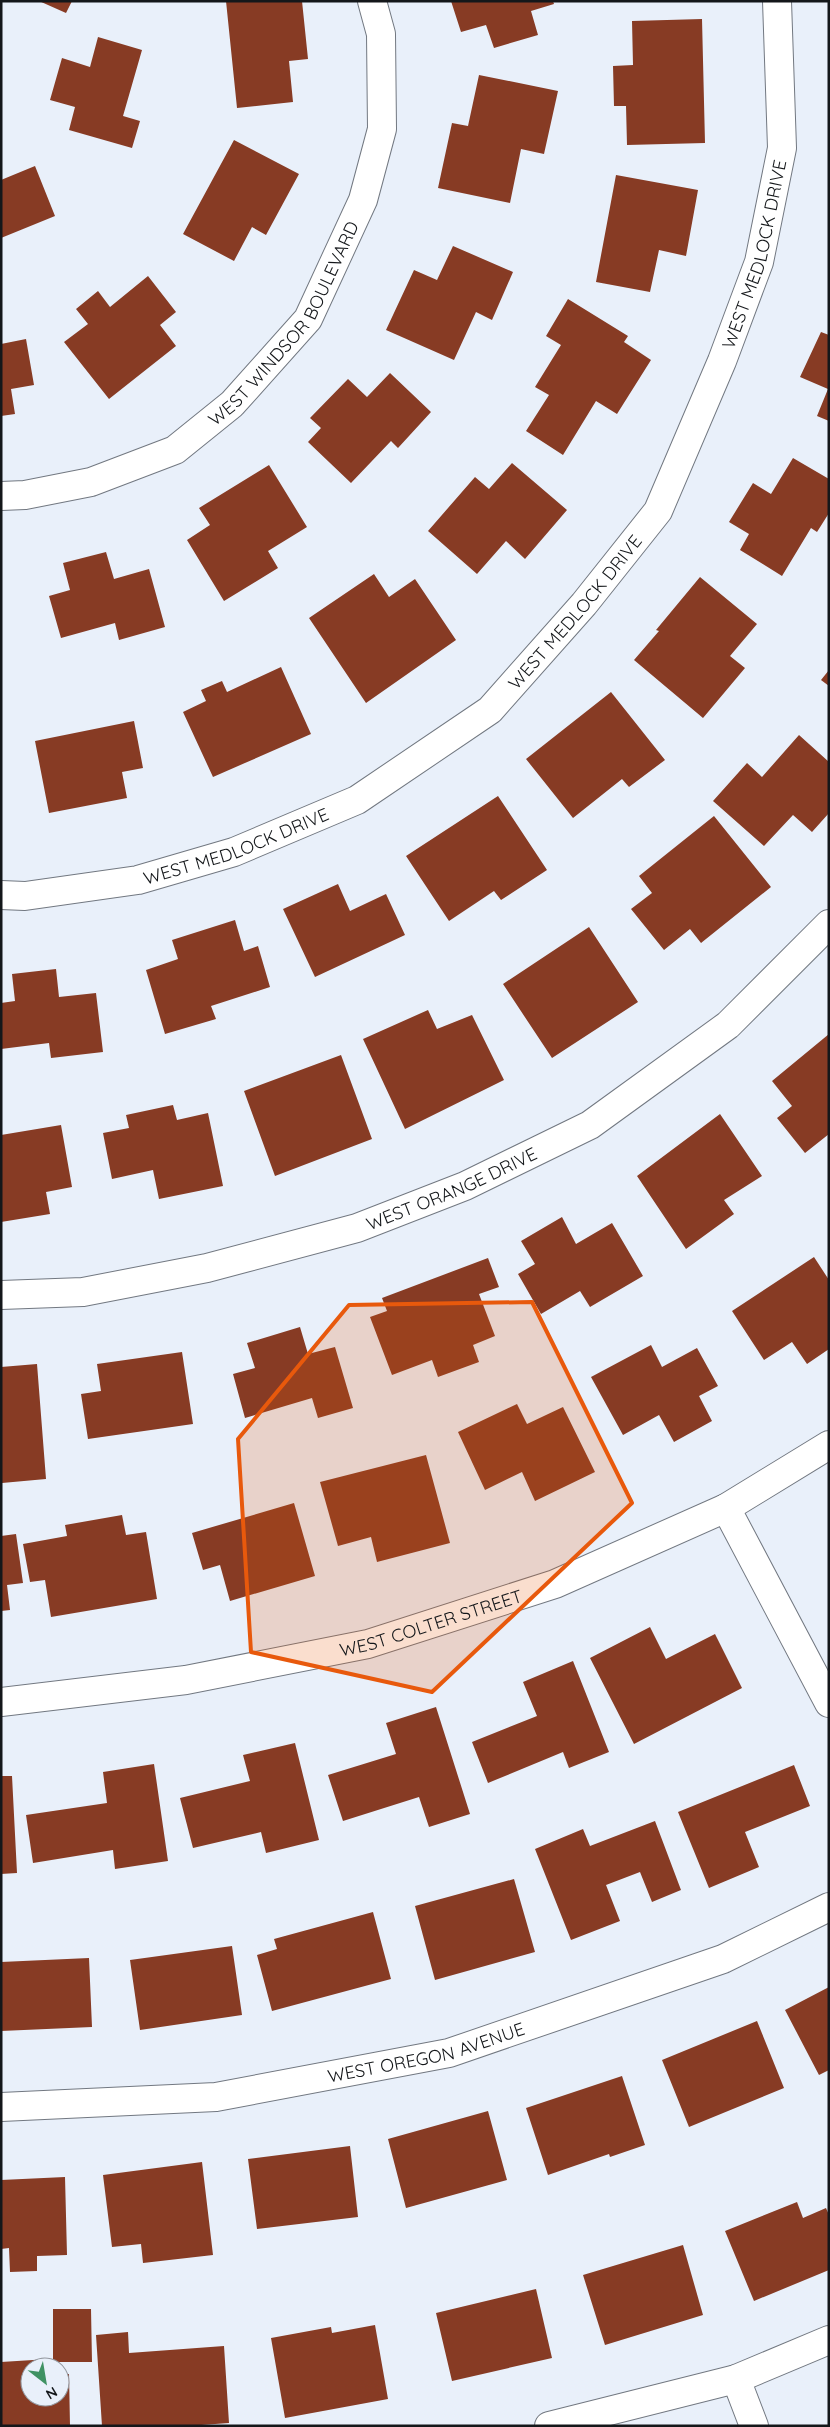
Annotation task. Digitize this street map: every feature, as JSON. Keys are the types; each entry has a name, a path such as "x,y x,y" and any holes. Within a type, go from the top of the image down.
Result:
{"street":[{"name":"WEST WINDSOR BOULEVARD","path":"1,496 25,496 91,482 175,450 232,404 308,319 363,200 382,129 381,34 372,1"},
{"name":"WEST MEDLOCK DRIVE","path":"1,894 26,896 138,880 234,852 356,800 490,710 584,604 658,511 722,361 759,262 782,148 777,1"},
{"name":"WEST ORANGE DRIVE","path":"1,1295 83,1292 207,1268 357,1228 465,1186 590,1124 698,1047 728,1025 829,924"},
{"name":"WEST COLTER STREET","path":"1,1702 186,1680 368,1644 555,1584 726,1508 829,1445"},
{"path":"726,1508 829,1703"},
{"name":"WEST OREGON AVENUE","path":"1,2107 216,2096 449,2053 723,1959 829,1907"},
{"path":"549,2426 736,2379 829,2340"},
{"path":"736,2379 754,2426"}],"highlighted area":[{"path":"532,1302 632,1503 432,1692 251,1652 238,1439 349,1305"}],"building":[{"path":"39,1 72,1 66,13"},
{"path":"226,1 302,1 308,59 289,61 293,102 237,108"},
{"path":"451,1 553,1 554,4 531,11 538,35 494,48 486,25 461,32"},
{"path":"702,19 705,143 627,145 626,106 614,106 613,66 633,65 632,21"},
{"path":"98,37 142,50 123,116 140,121 132,148 69,130 75,107 50,100 62,58 90,67"},
{"path":"479,75 558,91 544,154 521,149 510,203 438,188 452,123 468,126"},
{"path":"234,140 299,174 266,235 252,227 234,261 183,234"},
{"path":"35,166 55,216 1,238 1,180"},
{"path":"616,175 698,190 686,256 659,250 650,292 596,282"},
{"path":"453,246 513,272 492,320 476,312 454,360 386,330 414,270 437,280"},
{"path":"148,276 176,312 160,325 176,346 109,399 64,342 88,324 76,309 98,291 110,307"},
{"path":"568,299 628,336 624,342 651,360 617,414 596,401 563,455 526,431 549,395 535,387 561,345 546,336"},
{"path":"821,332 829,335 829,421 817,416 828,389 800,377"},
{"path":"26,339 34,385 11,389 15,414 1,416 1,344"},
{"path":"390,373 431,412 398,448 391,441 351,483 308,442 321,428 310,418 348,379 367,397"},
{"path":"793,458 829,479 829,513 817,532 811,528 782,576 740,550 749,534 729,522 753,483 771,494"},
{"path":"512,463 567,510 525,559 506,541 477,574 428,531 475,477 489,489"},
{"path":"269,465 307,527 268,551 278,568 224,601 187,540 210,525 199,508"},
{"path":"106,552 114,579 149,569 165,627 119,640 115,623 61,638 49,596 70,590 63,563"},
{"path":"374,574 389,597 415,579 456,640 366,703 309,618"},
{"path":"700,577 757,624 730,656 745,668 703,718 634,660 659,631 656,630"},
{"path":"281,667 311,734 213,777 183,712 206,701 201,690 222,681 227,692"},
{"path":"829,670 829,686 821,680"},
{"path":"611,692 665,760 629,787 622,779 573,818 526,759"},
{"path":"134,721 143,768 122,772 127,798 49,813 35,741"},
{"path":"799,735 829,762 829,813 812,832 793,815 764,846 713,801 747,763 762,777"},
{"path":"498,796 547,870 501,900 494,891 449,921 406,856"},
{"path":"714,816 771,887 701,943 690,929 664,950 631,909 652,893 639,876"},
{"path":"338,884 350,911 386,894 405,935 315,977 283,909"},
{"path":"235,920 244,951 258,946 270,987 211,1006 216,1019 165,1034 146,970 178,959 172,940"},
{"path":"589,927 638,1002 552,1058 503,984"},
{"path":"56,969 59,997 96,993 103,1052 51,1058 49,1043 1,1049 1,1003 15,1001 12,974"},
{"path":"428,1010 437,1029 472,1015 504,1080 405,1129 363,1039"},
{"path":"829,1034 829,1134 805,1153 777,1118 792,1106 772,1081"},
{"path":"341,1055 372,1139 275,1176 244,1091"},
{"path":"173,1105 177,1120 208,1113 223,1186 159,1199 153,1170 112,1179 103,1133 129,1128 126,1115"},
{"path":"720,1114 762,1176 724,1200 734,1214 686,1249 637,1176"},
{"path":"61,1125 72,1187 46,1192 50,1214 1,1222 1,1135"},
{"path":"562,1217 576,1244 612,1223 643,1276 590,1307 580,1291 541,1314 518,1274 535,1264 521,1241"},
{"path":"814,1257 829,1280 829,1349 807,1364 792,1342 764,1360 732,1311"},
{"path":"488,1258 499,1287 479,1294 495,1336 473,1345 479,1362 438,1377 432,1360 392,1375 370,1317 387,1311 382,1298"},
{"path":"300,1327 308,1354 335,1347 353,1408 318,1418 312,1398 245,1418 233,1374 255,1368 247,1343"},
{"path":"651,1345 662,1367 697,1348 718,1386 699,1396 712,1421 674,1442 659,1415 623,1435 591,1377"},
{"path":"182,1352 193,1424 88,1439 81,1394 101,1391 97,1364"},
{"path":"37,1364 46,1479 2,1483 1,1367"},
{"path":"517,1404 527,1424 563,1407 595,1472 535,1501 522,1472 485,1490 458,1432"},
{"path":"426,1455 450,1543 377,1562 371,1537 338,1546 320,1482"},
{"path":"294,1503 315,1576 230,1601 220,1565 203,1570 192,1533"},
{"path":"122,1515 126,1535 146,1532 157,1599 51,1617 45,1580 30,1582 23,1544 67,1536 65,1525"},
{"path":"16,1534 23,1583 7,1585 10,1610 1,1611 1,1536"},
{"path":"650,1627 666,1659 715,1634 742,1688 634,1744 590,1658"},
{"path":"573,1661 609,1752 569,1768 563,1752 488,1783 472,1742 537,1716 523,1682"},
{"path":"436,1707 470,1814 429,1827 419,1797 343,1821 328,1775 396,1754 386,1723"},
{"path":"295,1743 319,1840 266,1853 261,1832 193,1848 180,1798 250,1781 243,1755"},
{"path":"154,1764 168,1861 115,1869 113,1850 33,1863 26,1815 107,1803 103,1772"},
{"path":"794,1765 810,1806 745,1832 759,1867 709,1888 678,1812"},
{"path":"1,1776 12,1776 17,1873 1,1874"},
{"path":"655,1821 681,1890 652,1902 640,1872 606,1885 620,1921 571,1940 535,1849 583,1829 590,1846"},
{"path":"514,1879 535,1952 435,1980 415,1906"},
{"path":"373,1912 391,1979 272,2011 257,1955 277,1949 274,1939"},
{"path":"232,1946 242,2015 140,2030 130,1960"},
{"path":"89,1958 92,2027 1,2031 1,1962"},
{"path":"829,1987 829,2070 819,2075 785,2010"},
{"path":"757,2021 784,2088 689,2127 662,2060"},
{"path":"622,2076 645,2145 610,2157 609,2154 548,2175 526,2108"},
{"path":"488,2111 507,2180 406,2208 388,2139"},
{"path":"350,2146 358,2217 257,2229 248,2159"},
{"path":"202,2162 213,2255 143,2263 141,2244 112,2247 103,2175"},
{"path":"65,2177 67,2255 37,2256 37,2271 10,2272 9,2248 1,2249 1,2180"},
{"path":"797,2202 803,2218 826,2208 829,2215 829,2270 754,2301 725,2231"},
{"path":"683,2245 703,2315 605,2345 583,2275"},
{"path":"536,2289 552,2358 452,2381 436,2313"},
{"path":"53,2309 91,2309 92,2362 70,2362 70,2357 53,2357"},
{"path":"375,2325 388,2399 285,2418 271,2338 331,2327 332,2333"},
{"path":"128,2332 129,2353 224,2346 229,2423 188,2426 102,2426 96,2335"},
{"path":"20,2361 20,2407 70,2407 70,2426 1,2426 1,2362"}]}
